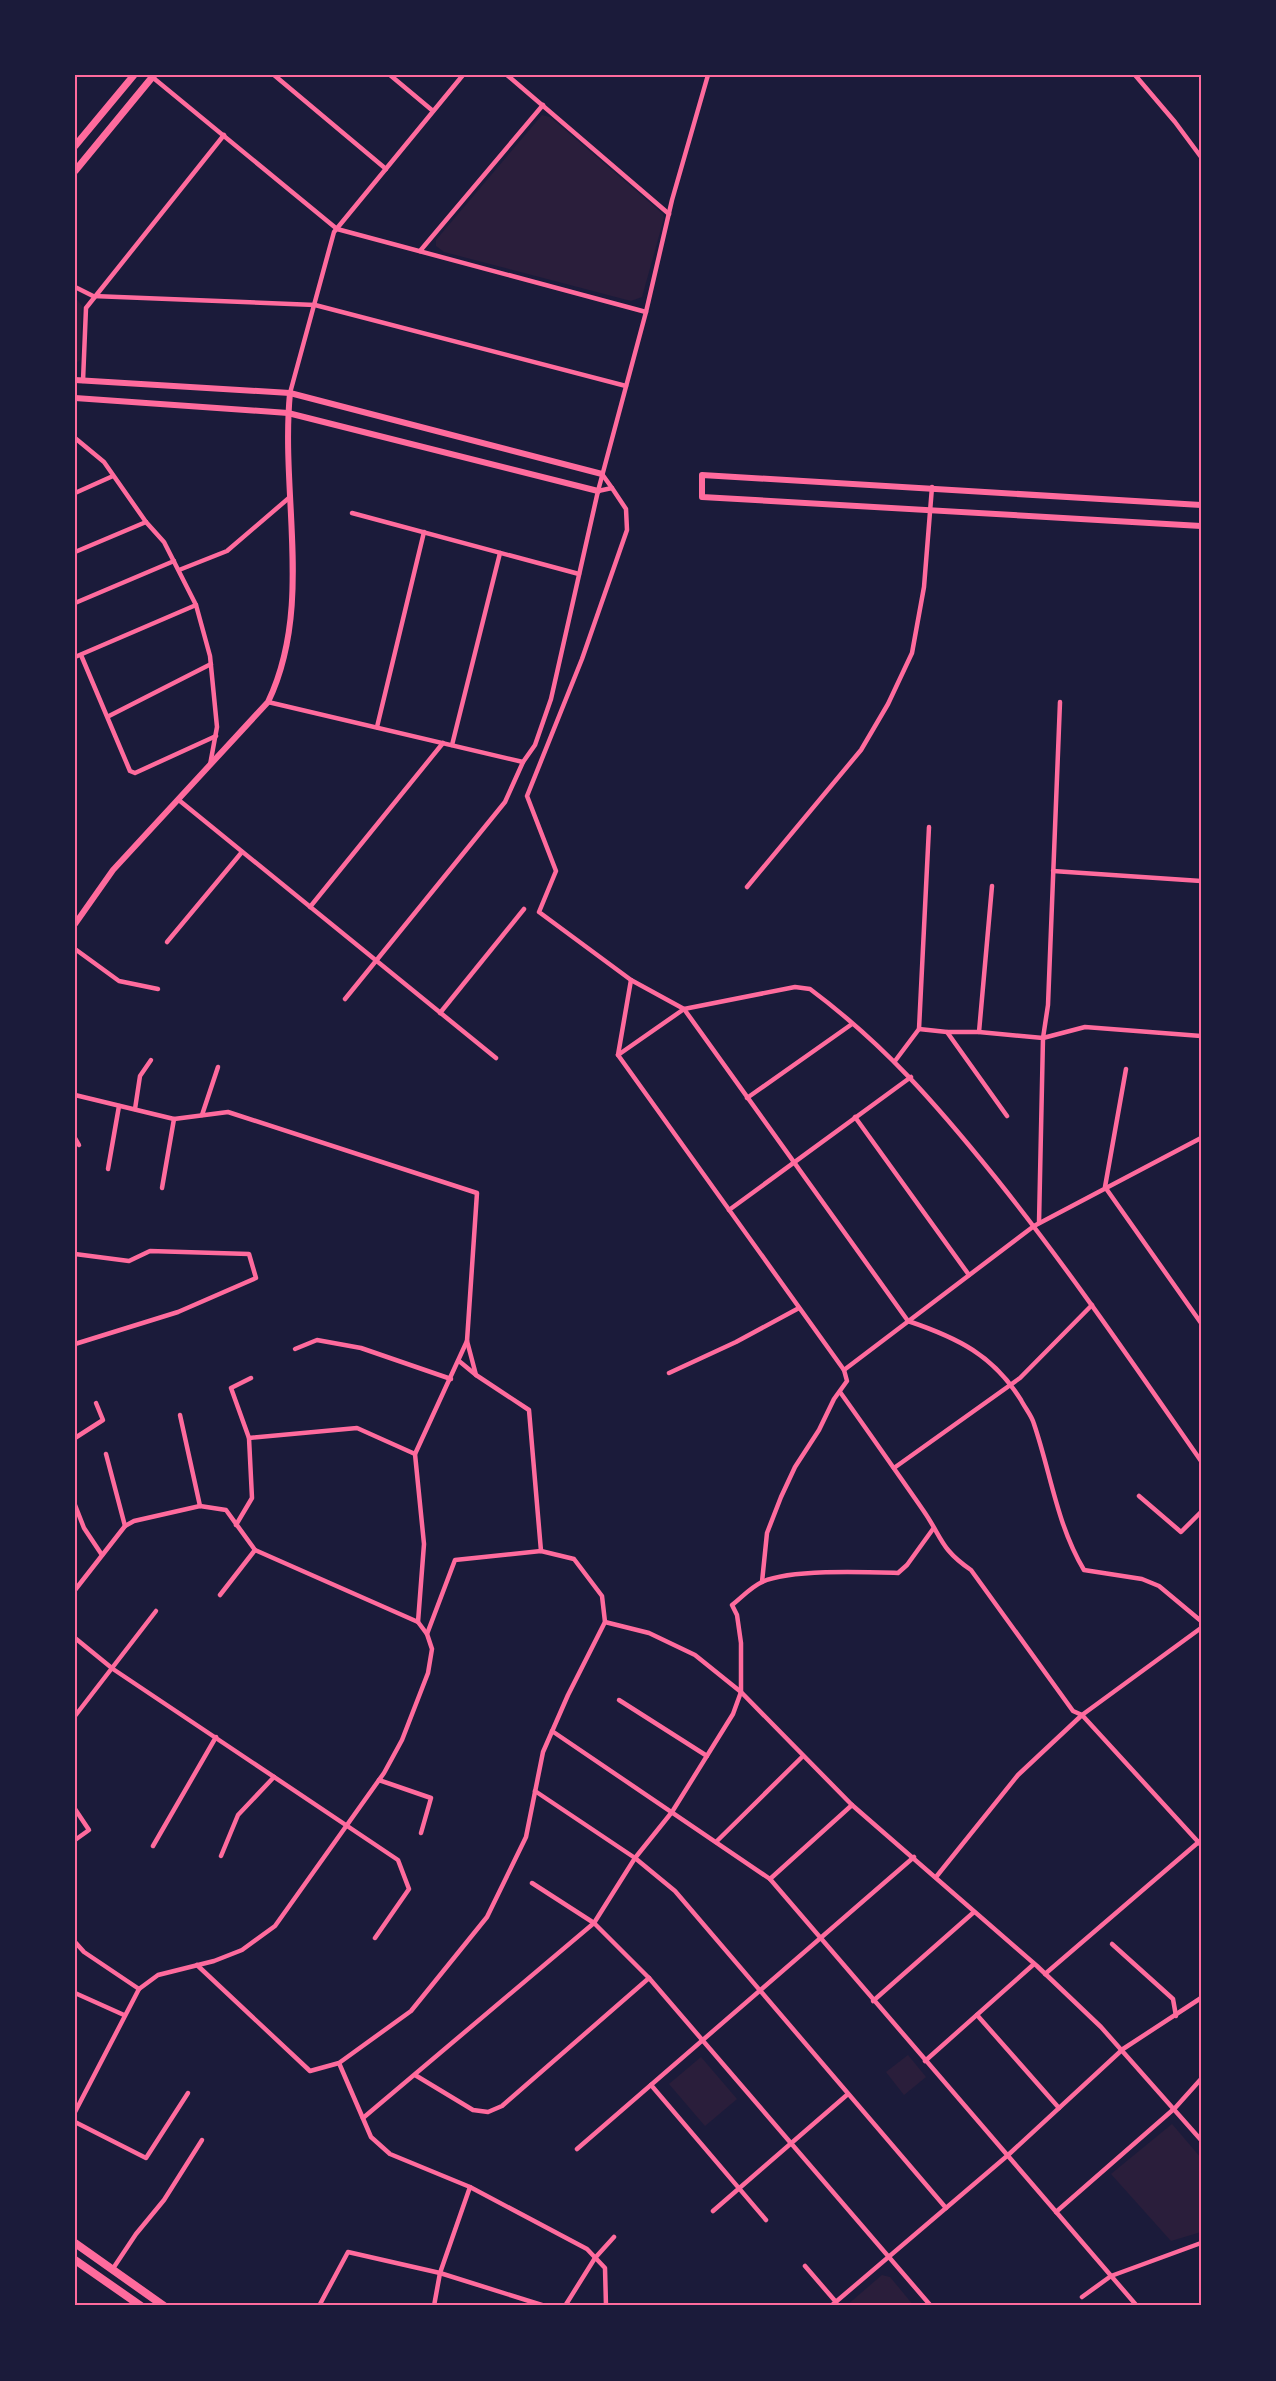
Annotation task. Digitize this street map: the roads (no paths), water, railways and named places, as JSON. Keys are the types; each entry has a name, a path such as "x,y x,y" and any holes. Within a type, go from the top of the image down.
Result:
{"main road":[{"path":"75,146 134,75"},
{"path":"75,171 152,76"},
{"path":"75,2243 164,2306"},
{"path":"75,2259 141,2306"}],"street":[{"path":"274,75 386,169"},
{"path":"390,75 433,111"},
{"path":"75,924 114,870 180,801 268,702 280,677 292,609 288,413 290,393 337,229 463,75"},
{"path":"507,75 669,214"},
{"path":"345,999 505,802 523,762 535,745 551,699 602,474 646,312 669,214 708,75"},
{"path":"1134,75 1175,122 1201,157"},
{"path":"152,76 337,229 646,312"},
{"path":"420,251 543,105"},
{"path":"83,381 86,308 93,296 224,135"},
{"path":"75,287 93,296 315,305 626,387"},
{"path":"75,380 290,393 602,474 626,509 627,530 582,659 527,796 556,871 538,912 632,980 684,1009 908,1321 940,1332 978,1353 1001,1371 1034,1422 1063,1527 1070,1547 1084,1570 1142,1579 1159,1586 1201,1622"},
{"path":"75,398 288,413 598,491 612,488"},
{"path":"75,438 104,462 146,522 164,542 196,605 211,664 218,728 210,765"},
{"path":"1201,505 932,487 702,475 702,497 1201,526"},
{"path":"75,493 113,476"},
{"path":"747,887 861,750 888,704 912,653 924,586 932,487"},
{"path":"179,570 227,551 290,497"},
{"path":"352,513 579,574"},
{"path":"75,552 146,522"},
{"path":"377,727 424,532"},
{"path":"452,745 500,552"},
{"path":"75,603 174,561"},
{"path":"75,657 196,605"},
{"path":"81,655 109,716 126,767 135,773 216,736"},
{"path":"109,716 211,664"},
{"path":"268,702 523,762"},
{"path":"1036,1224 1043,1038 1048,1005 1060,702"},
{"path":"310,907 443,743"},
{"path":"180,801 496,1058"},
{"path":"895,1061 919,1029 929,827"},
{"path":"167,942 242,852"},
{"path":"1053,871 1201,881"},
{"path":"979,1032 992,886"},
{"path":"440,1013 524,909"},
{"path":"75,949 119,981 158,989"},
{"path":"632,980 618,1055 844,1370 847,1381 834,1399 819,1430 795,1467 781,1497 768,1533 762,1582"},
{"path":"618,1055 684,1009 795,987 810,989 911,1077 1036,1224 1201,1461"},
{"path":"747,1098 852,1024"},
{"path":"919,1029 1043,1038 1085,1027 1201,1036"},
{"path":"947,1032 1007,1116"},
{"path":"135,1110 140,1076 151,1060"},
{"path":"202,1115 218,1067"},
{"path":"1126,1069 1105,1187 1201,1323"},
{"path":"729,1210 911,1077"},
{"path":"75,1095 174,1119 228,1112 477,1193 467,1341 415,1454 424,1544 418,1622"},
{"path":"108,1169 119,1106"},
{"path":"855,1117 969,1275"},
{"path":"162,1188 174,1119"},
{"path":"75,1138 79,1145"},
{"path":"844,1370 1036,1224 1201,1138"},
{"path":"75,1254 129,1260 150,1251 249,1254 256,1278 178,1312 75,1344"},
{"path":"894,1468 1020,1378 1092,1305"},
{"path":"669,1373 736,1342 799,1308"},
{"path":"295,1349 317,1340 361,1348 451,1379"},
{"path":"467,1341 476,1375"},
{"path":"459,1361 529,1410 541,1551"},
{"path":"236,1525 252,1498 249,1438 231,1388 251,1378"},
{"path":"840,1392 955,1559 971,1570 1073,1711 1082,1715 1200,1843 1045,1974"},
{"path":"75,1438 103,1420 96,1403"},
{"path":"180,1415 200,1506"},
{"path":"249,1438 357,1428 415,1454"},
{"path":"106,1454 125,1527"},
{"path":"1139,1496 1181,1532 1201,1512"},
{"path":"75,1505 84,1528 102,1555"},
{"path":"75,1590 125,1527 134,1521 200,1506 226,1510 255,1550 418,1622 427,1634 432,1649 428,1673 411,1721 379,1780 281,1917 263,1937 242,1950 158,1976 139,1989 75,2112"},
{"path":"363,2118 594,1923 635,1858 672,1812 733,1714 741,1692 741,1643 737,1616 732,1605 762,1582 827,1573 898,1573 907,1565 933,1528"},
{"path":"220,1595 255,1550"},
{"path":"197,1965 310,2071 339,2062 411,2011 488,1917 526,1837 543,1752 605,1622 602,1596 574,1559 541,1551 455,1560 427,1634"},
{"path":"75,1716 156,1611"},
{"path":"605,1622 648,1633 695,1655 741,1692 852,1805 1045,1974 1122,2049 1201,2140"},
{"path":"936,1877 1018,1775 1082,1715 1201,1628"},
{"path":"75,1638 113,1669 398,1860 409,1889 375,1938"},
{"path":"619,1700 707,1756"},
{"path":"552,1731 770,1879 820,1940 1137,2306"},
{"path":"153,1846 216,1737"},
{"path":"716,1842 803,1756"},
{"path":"221,1856 238,1815 274,1777"},
{"path":"379,1780 431,1798 421,1833"},
{"path":"535,1791 635,1858 675,1891 946,2208"},
{"path":"770,1879 852,1805"},
{"path":"75,1809 89,1830 75,1840"},
{"path":"577,2149 914,1857"},
{"path":"532,1883 594,1923 649,1978 931,2306"},
{"path":"873,2001 974,1912"},
{"path":"75,1942 84,1952 139,1989"},
{"path":"1112,1944 1173,1999 1176,2016"},
{"path":"925,2061 1034,1964"},
{"path":"415,2075 474,2110 488,2112 502,2106 649,1978"},
{"path":"75,1993 124,2015"},
{"path":"805,2266 833,2304 1007,2156 1122,2049 1201,1998"},
{"path":"976,2015 1059,2108"},
{"path":"339,2062 371,2136 390,2154 470,2187 587,2249 605,2268 606,2306"},
{"path":"1056,2212 1175,2108 1201,2079"},
{"path":"651,2085 766,2220"},
{"path":"75,2122 146,2158 188,2092"},
{"path":"713,2211 848,2094"},
{"path":"112,2270 136,2234 164,2200 202,2140"},
{"path":"434,2306 440,2274 470,2187"},
{"path":"565,2306 595,2258 614,2237"},
{"path":"1082,2297 1111,2276 1201,2243"},
{"path":"319,2306 348,2252 440,2274 545,2306"}]}
